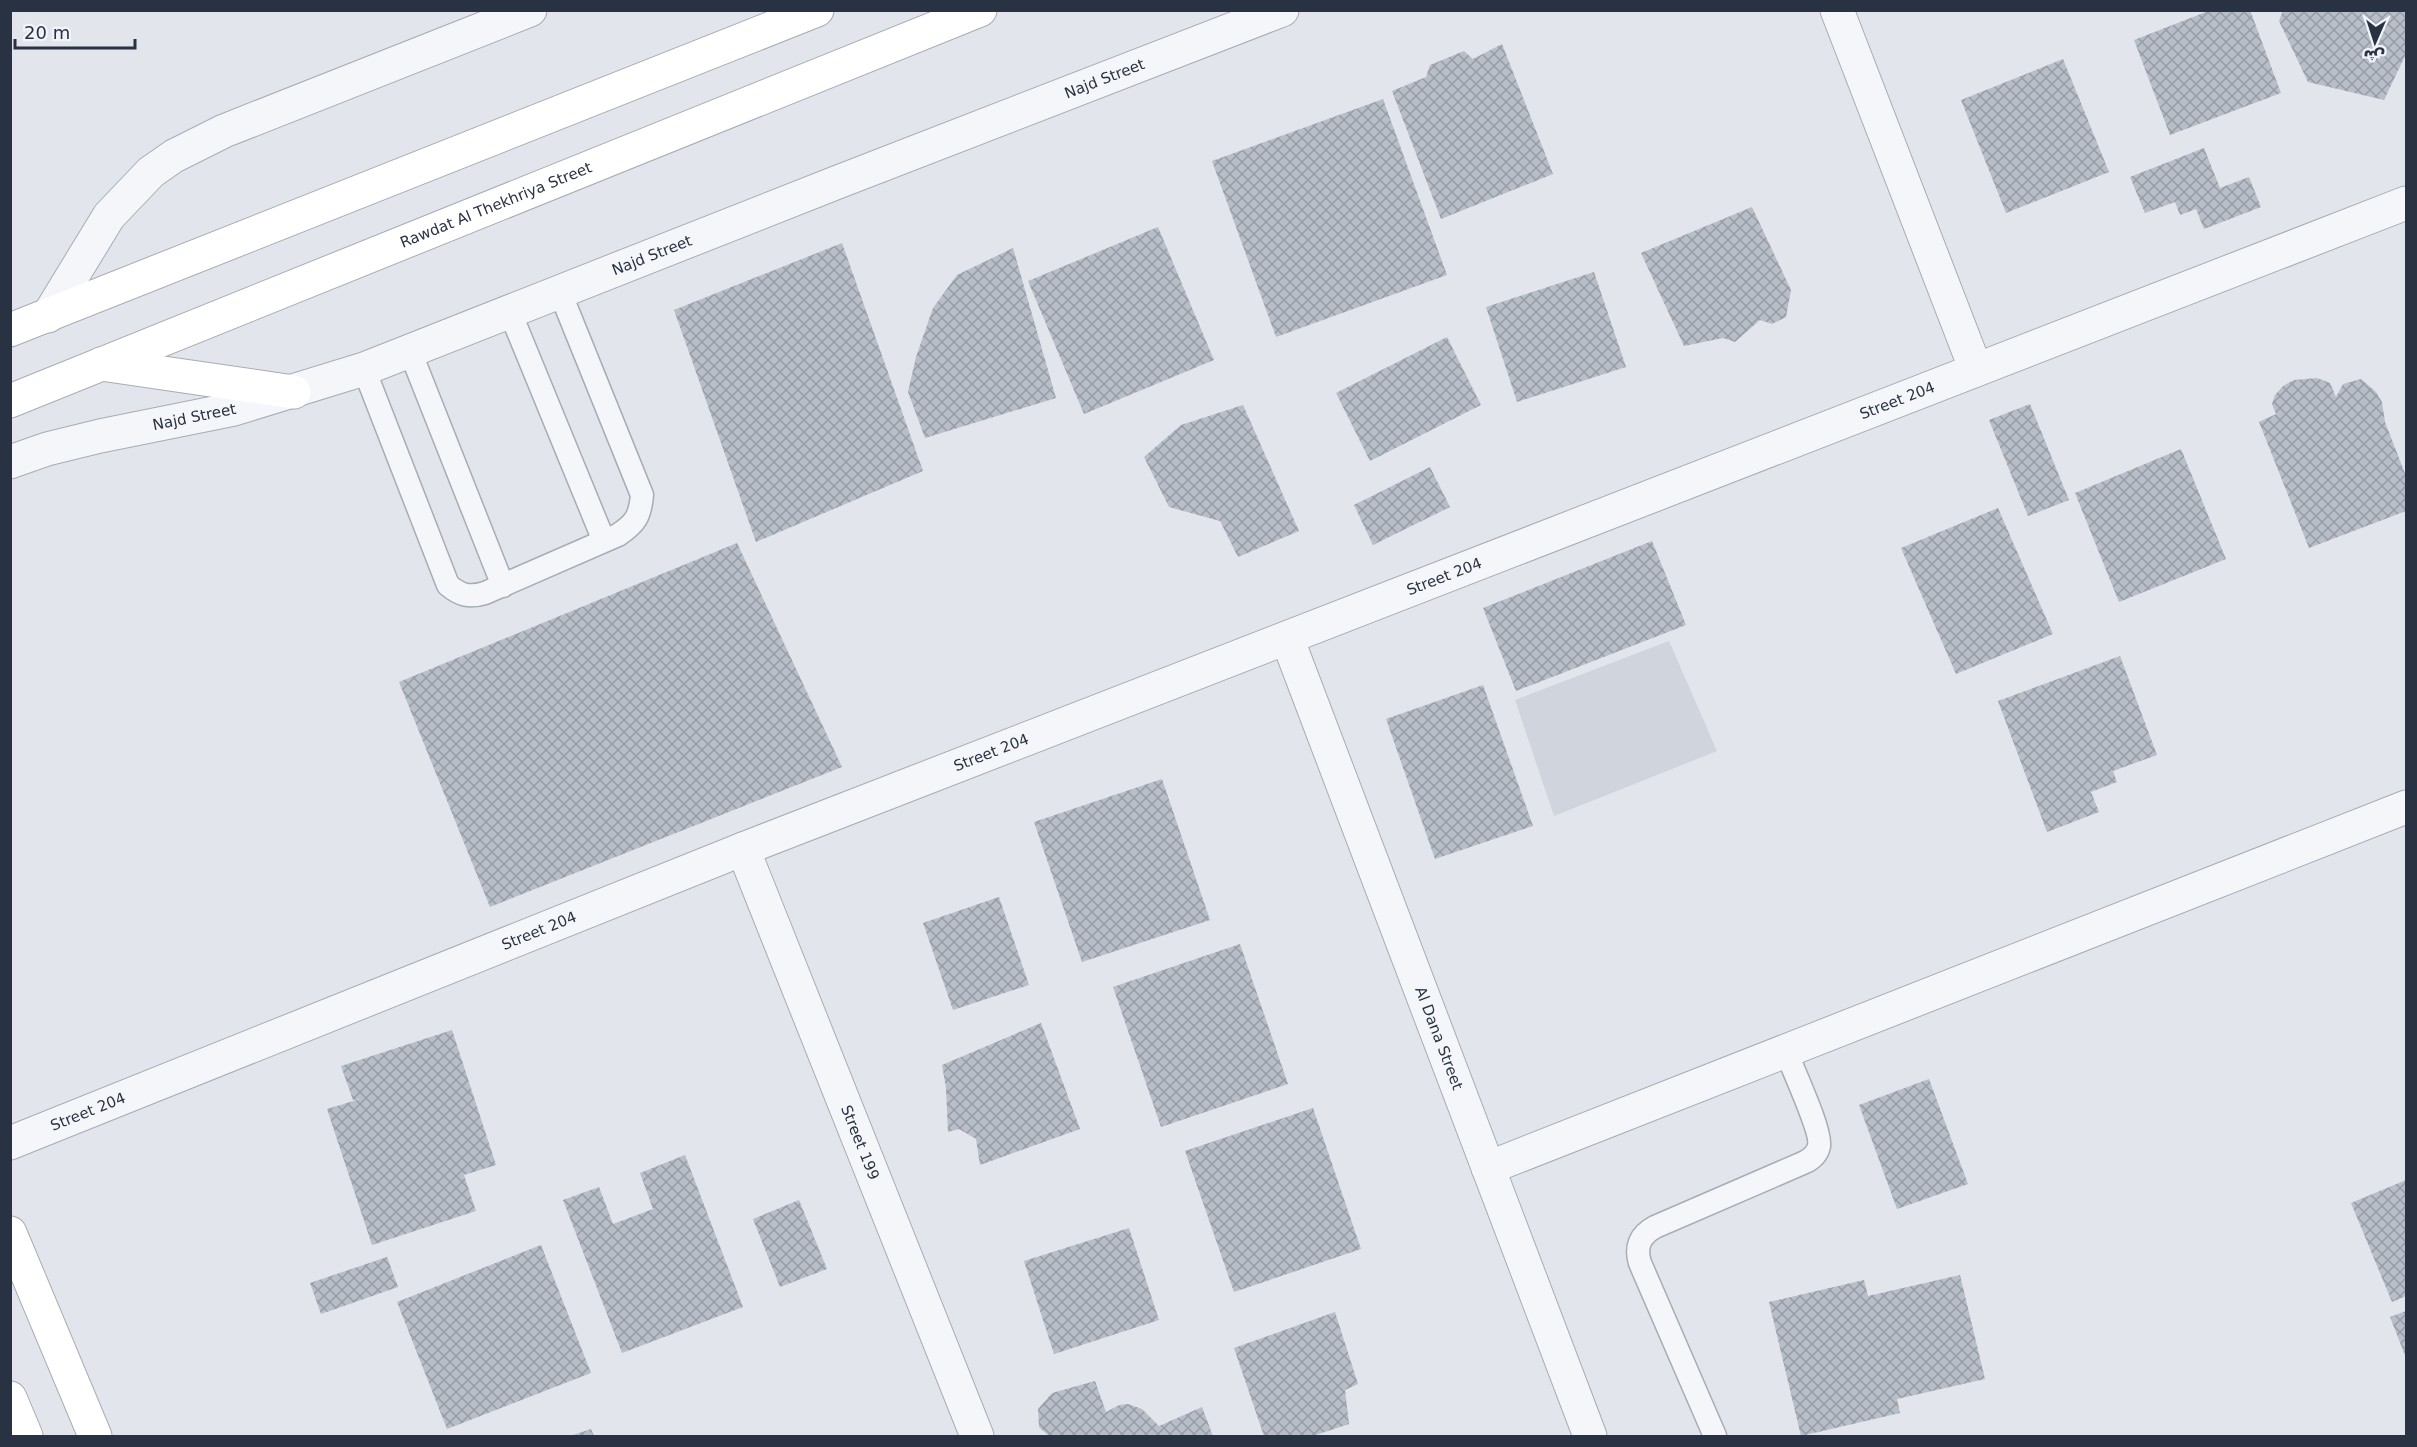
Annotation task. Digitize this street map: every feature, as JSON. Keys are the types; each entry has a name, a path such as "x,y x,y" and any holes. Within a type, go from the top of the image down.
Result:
{"street":[{"path":"48,316 109,216 151,172 174,156 224,131 531,10"},
{"path":"10,330 816,10"},
{"name":"Rawdat Al Thekhriya Street","path":"10,401 980,10"},
{"name":"Najd Street","path":"10,462 47,449 100,436 234,409 364,369 1282,10"},
{"path":"1837,10 1976,370"},
{"name":"Street 204","path":"10,1143 743,849 2406,203"},
{"path":"99,364 294,392"},
{"name":"Al Dana Street","path":"1287,638 1590,1437"},
{"path":"1488,1168 2406,807"},
{"name":"Street 199","path":"743,849 977,1437"},
{"path":"10,1233 95,1437"},
{"path":"10,1398 26,1437"}],"lane":[{"path":"364,369 448,585 464,596 475,596 503,586 618,535 632,526 640,512 642,495 560,292"},
{"path":"510,312 604,541"},
{"path":"410,351 503,586"},
{"path":"1715,1437 1640,1263 1638,1246 1647,1231 1803,1163 1815,1154 1819,1147 1817,1131 1786,1051"}],"shaded area":[{"path":"1669,641 1717,751 1554,816 1515,700"}],"building":[{"path":"2211,10 2250,10 2281,93 2170,135 2134,40"},
{"path":"2283,10 2406,10 2406,54 2384,100 2308,82 2279,21"},
{"path":"1502,44 1553,174 1441,219 1392,91 1426,77 1430,65 1464,51 1473,59"},
{"path":"2063,59 2109,172 2006,213 1961,100"},
{"path":"1383,99 1447,275 1276,337 1212,161"},
{"path":"2204,148 2220,188 2249,177 2261,207 2204,229 2196,209 2180,215 2175,202 2145,213 2130,177"},
{"path":"1752,207 1791,290 1786,317 1772,324 1760,320 1735,342 1723,338 1684,346 1641,253"},
{"path":"1158,227 1214,360 1084,414 1028,281"},
{"path":"842,243 923,471 756,542 674,310"},
{"path":"1013,248 1056,398 925,438 908,392 916,357 933,308 957,275"},
{"path":"1594,272 1626,367 1517,402 1486,307"},
{"path":"1447,337 1481,405 1370,461 1336,393"},
{"path":"2317,378 2330,383 2336,397 2343,384 2361,379 2376,392 2382,402 2385,422 2406,476 2406,511 2309,548 2259,422 2276,414 2272,404 2275,395 2283,386 2294,380"},
{"path":"2030,404 2069,500 2028,516 1989,420"},
{"path":"1243,405 1299,531 1238,557 1220,521 1169,507 1144,457 1181,425"},
{"path":"2181,449 2226,559 2119,602 2075,493"},
{"path":"1430,467 1450,507 1373,545 1354,505"},
{"path":"1998,508 2053,634 1956,674 1901,548"},
{"path":"1652,541 1686,625 1516,691 1483,608"},
{"path":"737,543 842,767 490,907 399,682"},
{"path":"2120,656 2157,755 2113,771 2117,782 2091,792 2099,812 2047,832 1998,701"},
{"path":"1483,685 1533,826 1435,859 1386,719"},
{"path":"1162,779 1210,920 1082,962 1034,822"},
{"path":"999,897 1029,985 953,1010 923,923"},
{"path":"1240,944 1288,1084 1161,1127 1113,987"},
{"path":"1041,1023 1080,1129 980,1165 976,1139 959,1129 948,1132 946,1088 942,1065"},
{"path":"452,1030 496,1165 464,1175 476,1211 372,1245 327,1109 360,1099 353,1100 341,1066"},
{"path":"1929,1079 1968,1184 1897,1209 1859,1105"},
{"path":"1313,1108 1361,1249 1234,1292 1185,1151"},
{"path":"685,1155 743,1307 622,1353 563,1200 599,1187 613,1224 653,1209 640,1173"},
{"path":"2406,1180 2406,1296 2392,1302 2351,1203"},
{"path":"799,1200 827,1269 780,1287 753,1219"},
{"path":"1129,1228 1159,1320 1054,1354 1024,1261"},
{"path":"541,1245 591,1373 447,1429 397,1302"},
{"path":"387,1257 398,1287 321,1314 310,1283"},
{"path":"1960,1275 1985,1379 1897,1399 1900,1413 1801,1436 1769,1302 1864,1280 1868,1296"},
{"path":"2406,1311 2406,1358 2390,1317"},
{"path":"1335,1312 1358,1384 1345,1390 1349,1424 1313,1436 1264,1436 1234,1348"},
{"path":"1095,1381 1106,1412 1119,1405 1128,1404 1142,1409 1159,1426 1202,1407 1213,1436 1055,1436 1048,1435 1039,1427 1038,1409 1052,1393"},
{"path":"591,1429 594,1436 570,1436"}]}
